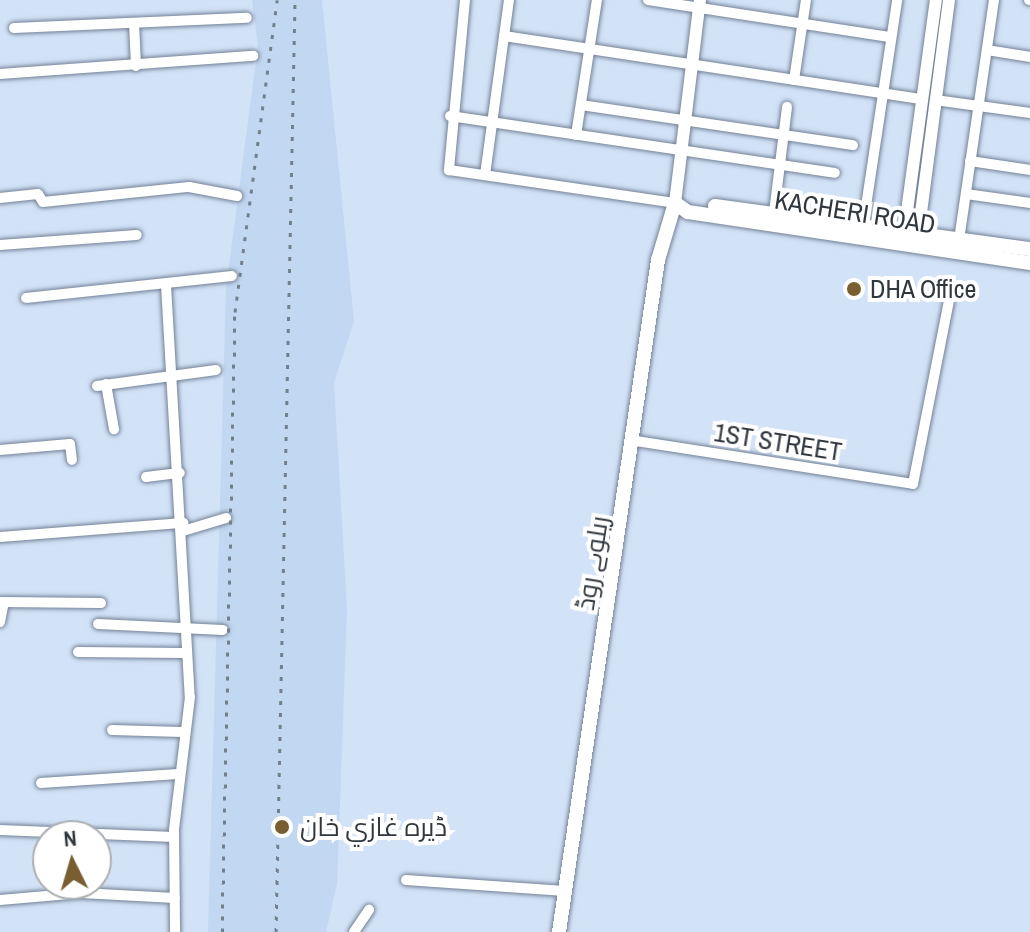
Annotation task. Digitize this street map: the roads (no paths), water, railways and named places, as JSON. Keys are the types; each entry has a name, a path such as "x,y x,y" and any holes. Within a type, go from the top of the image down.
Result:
{"main road":[{"name":"KACHERI ROAD","path":"675,203 688,212 1030,249"},
{"name":"KACHERI ROAD","path":"675,203 863,226 1030,263"},
{"name":"ریلوے روڈ","path":"559,932 636,441 658,260 675,203"}],"street":[{"path":"465,0 450,116 835,173"},
{"path":"485,175 509,0"},
{"path":"576,135 597,0"},
{"path":"648,0 699,4 891,37"},
{"path":"794,80 806,0"},
{"path":"863,226 897,0"},
{"path":"929,99 936,0"},
{"path":"910,238 929,99 949,0"},
{"path":"959,240 994,0"},
{"path":"675,203 681,120 699,4"},
{"path":"14,28 247,18"},
{"path":"134,23 136,66"},
{"path":"504,36 1030,113"},
{"path":"987,50 1030,57"},
{"path":"0,74 253,56"},
{"path":"581,105 853,145"},
{"path":"774,213 787,107"},
{"name":"KACHERI ROAD","path":"450,116 449,170 675,203"},
{"path":"970,161 1030,170"},
{"path":"0,198 38,194 43,202 189,187 237,196"},
{"path":"966,194 1030,203"},
{"path":"0,245 137,235"},
{"path":"26,298 232,276"},
{"path":"166,285 183,527 183,653 190,697 182,732 178,774 174,837 175,932"},
{"name":"1ST STREET","path":"636,441 913,484 951,290"},
{"path":"114,429 102,385 216,370"},
{"path":"0,450 70,444 72,460"},
{"path":"146,477 180,473"},
{"path":"0,537 183,527 226,518"},
{"path":"0,622 2,602 101,603"},
{"path":"98,624 223,630"},
{"path":"78,652 183,653"},
{"path":"112,730 182,732"},
{"path":"41,783 178,774"},
{"path":"0,830 174,837"},
{"path":"406,880 565,891"},
{"path":"0,900 42,894 175,898"},
{"path":"354,932 369,910"}],"railway":[{"path":"222,932 235,312 277,0"},
{"path":"276,932 295,0"}],"place":[{"name":"DHA Office","path":"854,289"},
{"name":"ڈيره غازي خان","path":"282,827"}]}
